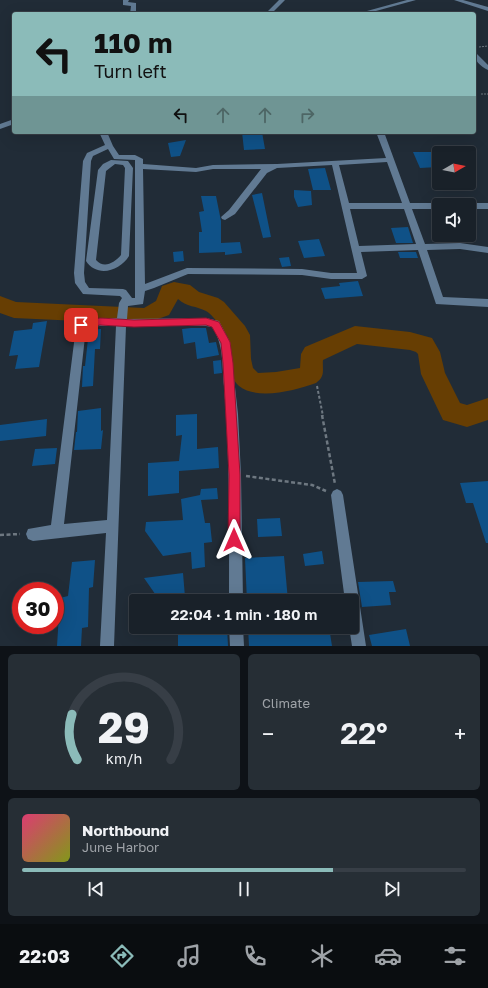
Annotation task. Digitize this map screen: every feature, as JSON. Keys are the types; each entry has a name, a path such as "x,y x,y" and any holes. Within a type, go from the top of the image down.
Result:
{"street":[{"path":"126,0 125,4 134,4 133,12"},
{"path":"270,12 282,0"},
{"path":"368,12 413,0"},
{"path":"457,0 488,8"},
{"path":"476,56 480,62 488,68"},
{"path":"0,127 12,122"},
{"path":"104,134 109,146 117,157 135,157 138,159 139,166 140,301 123,305"},
{"path":"381,134 439,301 488,303"},
{"path":"107,646 114,526 121,321 123,305 127,298 123,293 86,291 80,283 79,273 88,161 90,155 109,146"},
{"path":"139,166 196,170 390,160"},
{"path":"114,162 125,163 129,168 125,256 119,263 110,267 98,267 91,261 102,170 114,162"},
{"path":"140,288 151,286 187,271 302,272 331,276 362,276 335,163"},
{"path":"225,217 232,212 264,171 277,166"},
{"path":"346,206 432,206"},
{"path":"476,206 488,206"},
{"path":"355,249 460,246 488,250"},
{"path":"57,531 82,322 200,322 215,324 225,342 232,414 235,475 236,594"},
{"path":"337,495 359,646"},
{"path":"34,534 114,526"},
{"path":"236,634 237,646"}],"path":[{"path":"476,47 488,46"},
{"path":"481,94 488,94"},
{"path":"317,386 337,495"},
{"path":"235,475 312,485 337,495"},
{"path":"0,535 34,534"}],"building":[{"path":"242,134 262,134 265,149 244,150"},
{"path":"186,140 180,156 171,157 168,143"},
{"path":"413,152 431,152 432,167 420,168"},
{"path":"325,168 331,190 313,190 308,169"},
{"path":"294,190 311,191 312,205 298,207 294,197"},
{"path":"262,193 271,237 263,238 252,195"},
{"path":"201,196 216,196 221,221 221,243 240,242 242,253 225,255 225,252 199,253 199,232 202,232 199,212 204,211"},
{"path":"408,227 413,243 396,243 391,228"},
{"path":"319,239 325,256 304,258 298,241"},
{"path":"183,251 184,261 174,262 173,252"},
{"path":"398,252 416,252 418,258 400,258"},
{"path":"289,257 291,266 282,267 279,258"},
{"path":"358,281 363,296 325,299 321,288 340,286 339,283"},
{"path":"47,321 39,367 15,369 18,355 9,356 14,331 32,329 33,323"},
{"path":"206,328 209,343 216,342 219,355 197,359 195,342 184,344 182,329"},
{"path":"101,329 100,349 95,349 93,386 82,387 83,366 85,366 89,330"},
{"path":"221,360 222,373 214,374 213,361"},
{"path":"101,408 101,431 103,430 101,449 74,450 78,411"},
{"path":"197,414 197,449 218,447 219,468 179,471 179,493 148,496 148,463 179,461 182,435 176,436 176,415"},
{"path":"47,419 46,436 0,441 0,425"},
{"path":"57,448 55,464 32,466 35,449"},
{"path":"488,481 488,543 486,543 473,503 466,503 460,483"},
{"path":"217,488 218,499 201,500 205,523 210,523 212,542 204,543 205,567 192,569 191,552 163,556 145,531 146,522 183,520 181,499 200,495 201,489"},
{"path":"280,518 282,536 258,537 257,519"},
{"path":"322,551 324,564 305,566 303,554"},
{"path":"284,556 287,594 247,594 245,558"},
{"path":"95,560 93,587 89,588 88,627 82,628 81,646 57,646 58,634 64,634 64,597 68,596 72,562"},
{"path":"183,573 185,594 155,594 144,578"},
{"path":"393,581 396,592 389,592 391,605 362,607 358,582"},
{"path":"406,629 410,646 372,646 369,635"},
{"path":"227,634 228,646 178,646 178,635"},
{"path":"248,634 330,634 332,646 249,646"}],"waterway":[{"path":"0,304 14,310 144,316 161,309 166,303 169,292 174,290 183,291 195,300 215,306 236,330 240,342 239,359 242,371 247,379 255,383 276,383 308,376 312,373 311,363 313,354 355,335 410,341 424,345 429,352 433,374 452,412 467,416 488,409"}],"route":[{"path":"81,325 100,322 206,322 215,324 220,331 225,342 232,414 235,475 234,540"}]}
